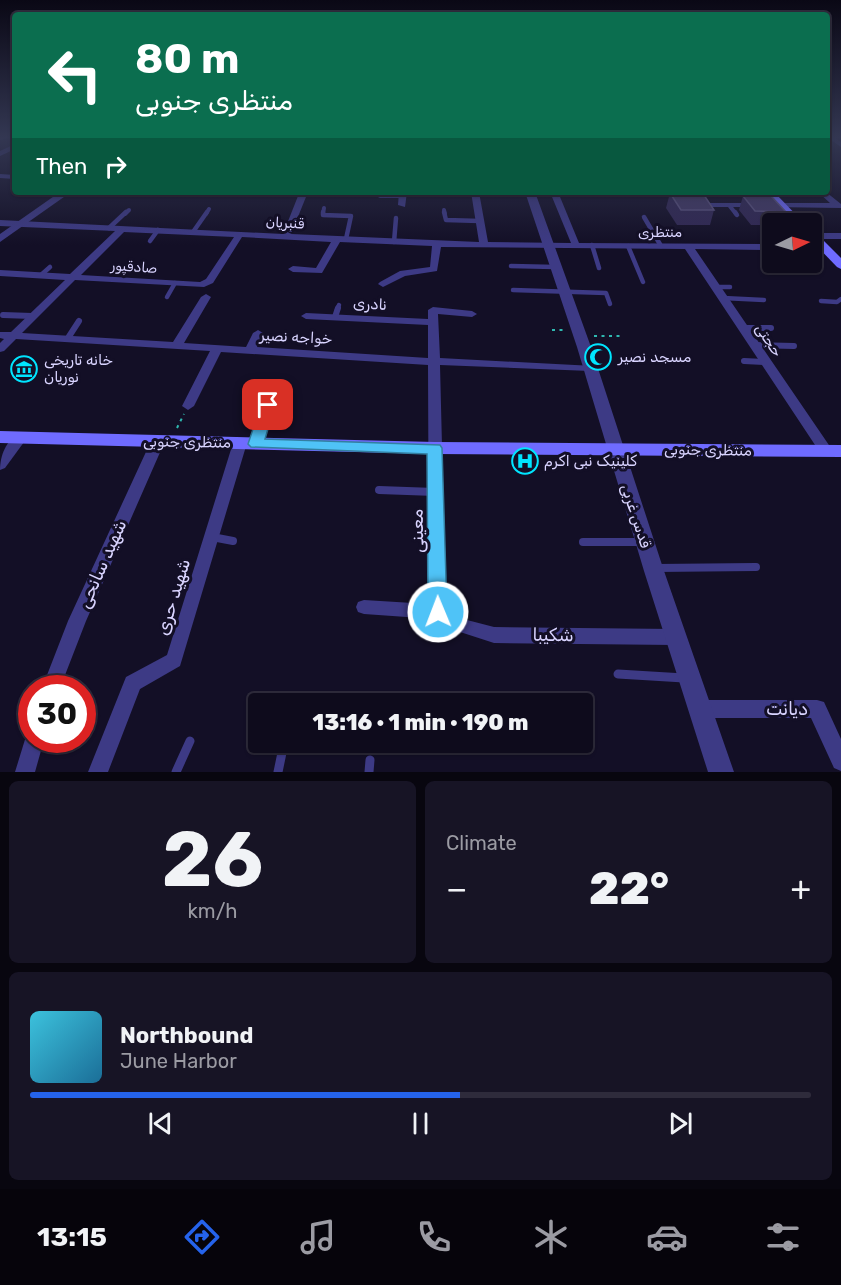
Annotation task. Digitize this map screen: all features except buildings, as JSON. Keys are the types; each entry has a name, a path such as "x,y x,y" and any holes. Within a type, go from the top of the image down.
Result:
{"main road":[{"path":"771,195 790,213"},
{"path":"822,248 841,265"},
{"name":"منتظری جنوبی","path":"0,437 435,448 834,451"}],"street":[{"path":"0,239 62,195"},
{"path":"286,237 303,195"},
{"path":"402,205 403,195"},
{"path":"476,195 484,245"},
{"name":"قدس غربی","path":"531,195 580,337 674,637 721,772"},
{"path":"555,195 576,245"},
{"path":"826,195 839,206"},
{"path":"682,205 705,207 729,205 839,206"},
{"name":"قنبریان","path":"0,223 437,244 548,245"},
{"path":"0,349 6,335 32,316 122,229"},
{"name":"صادقپور","path":"0,273 201,285 210,281 240,234"},
{"path":"822,241 841,236"},
{"path":"293,269 319,271 341,239"},
{"path":"822,242 841,243"},
{"path":"383,284 404,273 434,269 437,244"},
{"name":"منتظری","path":"548,245 762,247"},
{"name":"حجتی","path":"688,246 766,362 834,451"},
{"path":"177,345 206,297"},
{"path":"433,322 433,310 472,314"},
{"name":"نادری","path":"306,316 433,322"},
{"name":"معینی","path":"433,322 438,612"},
{"path":"251,349 258,333"},
{"name":"خواجه نصیر","path":"6,335 434,361 590,368"},
{"path":"296,352 303,339"},
{"path":"188,406 218,347"},
{"name":"شهید حری","path":"98,772 132,683 174,660 211,537 248,444 268,405"},
{"path":"0,465 20,438"},
{"name":"شهید سانحی","path":"56,675 77,621 165,441"},
{"path":"364,607 438,612"},
{"name":"شکیبا","path":"438,612 463,626 494,635 674,637"},
{"name":"دیانت","path":"699,709 817,709 841,761"},
{"path":"25,772 30,753"}],"lane":[{"path":"380,196 392,195"},
{"path":"729,205 737,215"},
{"path":"324,208 323,215 351,216 341,239"},
{"path":"193,232 209,209"},
{"path":"109,228 129,210"},
{"path":"444,210 446,220 480,221"},
{"path":"644,217 661,246"},
{"path":"394,242 396,218"},
{"path":"150,241 158,230"},
{"path":"592,245 599,268"},
{"path":"628,246 643,282"},
{"path":"511,266 555,267"},
{"path":"41,275 50,267"},
{"path":"167,297 175,283"},
{"path":"716,287 730,287"},
{"path":"513,290 606,292 610,304"},
{"path":"723,298 764,300"},
{"path":"821,301 837,302 841,299"},
{"path":"335,317 339,305"},
{"path":"3,315 32,316"},
{"path":"68,338 79,321"},
{"path":"743,328 771,328"},
{"path":"755,345 794,346"},
{"path":"744,361 766,362"},
{"path":"379,490 436,492"},
{"path":"211,537 233,541"},
{"path":"583,542 644,542"},
{"path":"653,568 756,567"},
{"path":"618,674 688,678"},
{"path":"176,772 190,741"},
{"path":"278,772 282,753"},
{"path":"369,772 370,760"}],"path":[{"path":"580,337 620,336"},
{"path":"165,441 188,406"}],"place":[{"name":"مسجد نصیر","path":"598,357"},
{"name":"خانه تاریخی نوریان","path":"24,369"},
{"name":"کلینیک نبی اکرم","path":"525,461"}],"route":[{"path":"268,405 256,444 435,448 438,612"}]}
